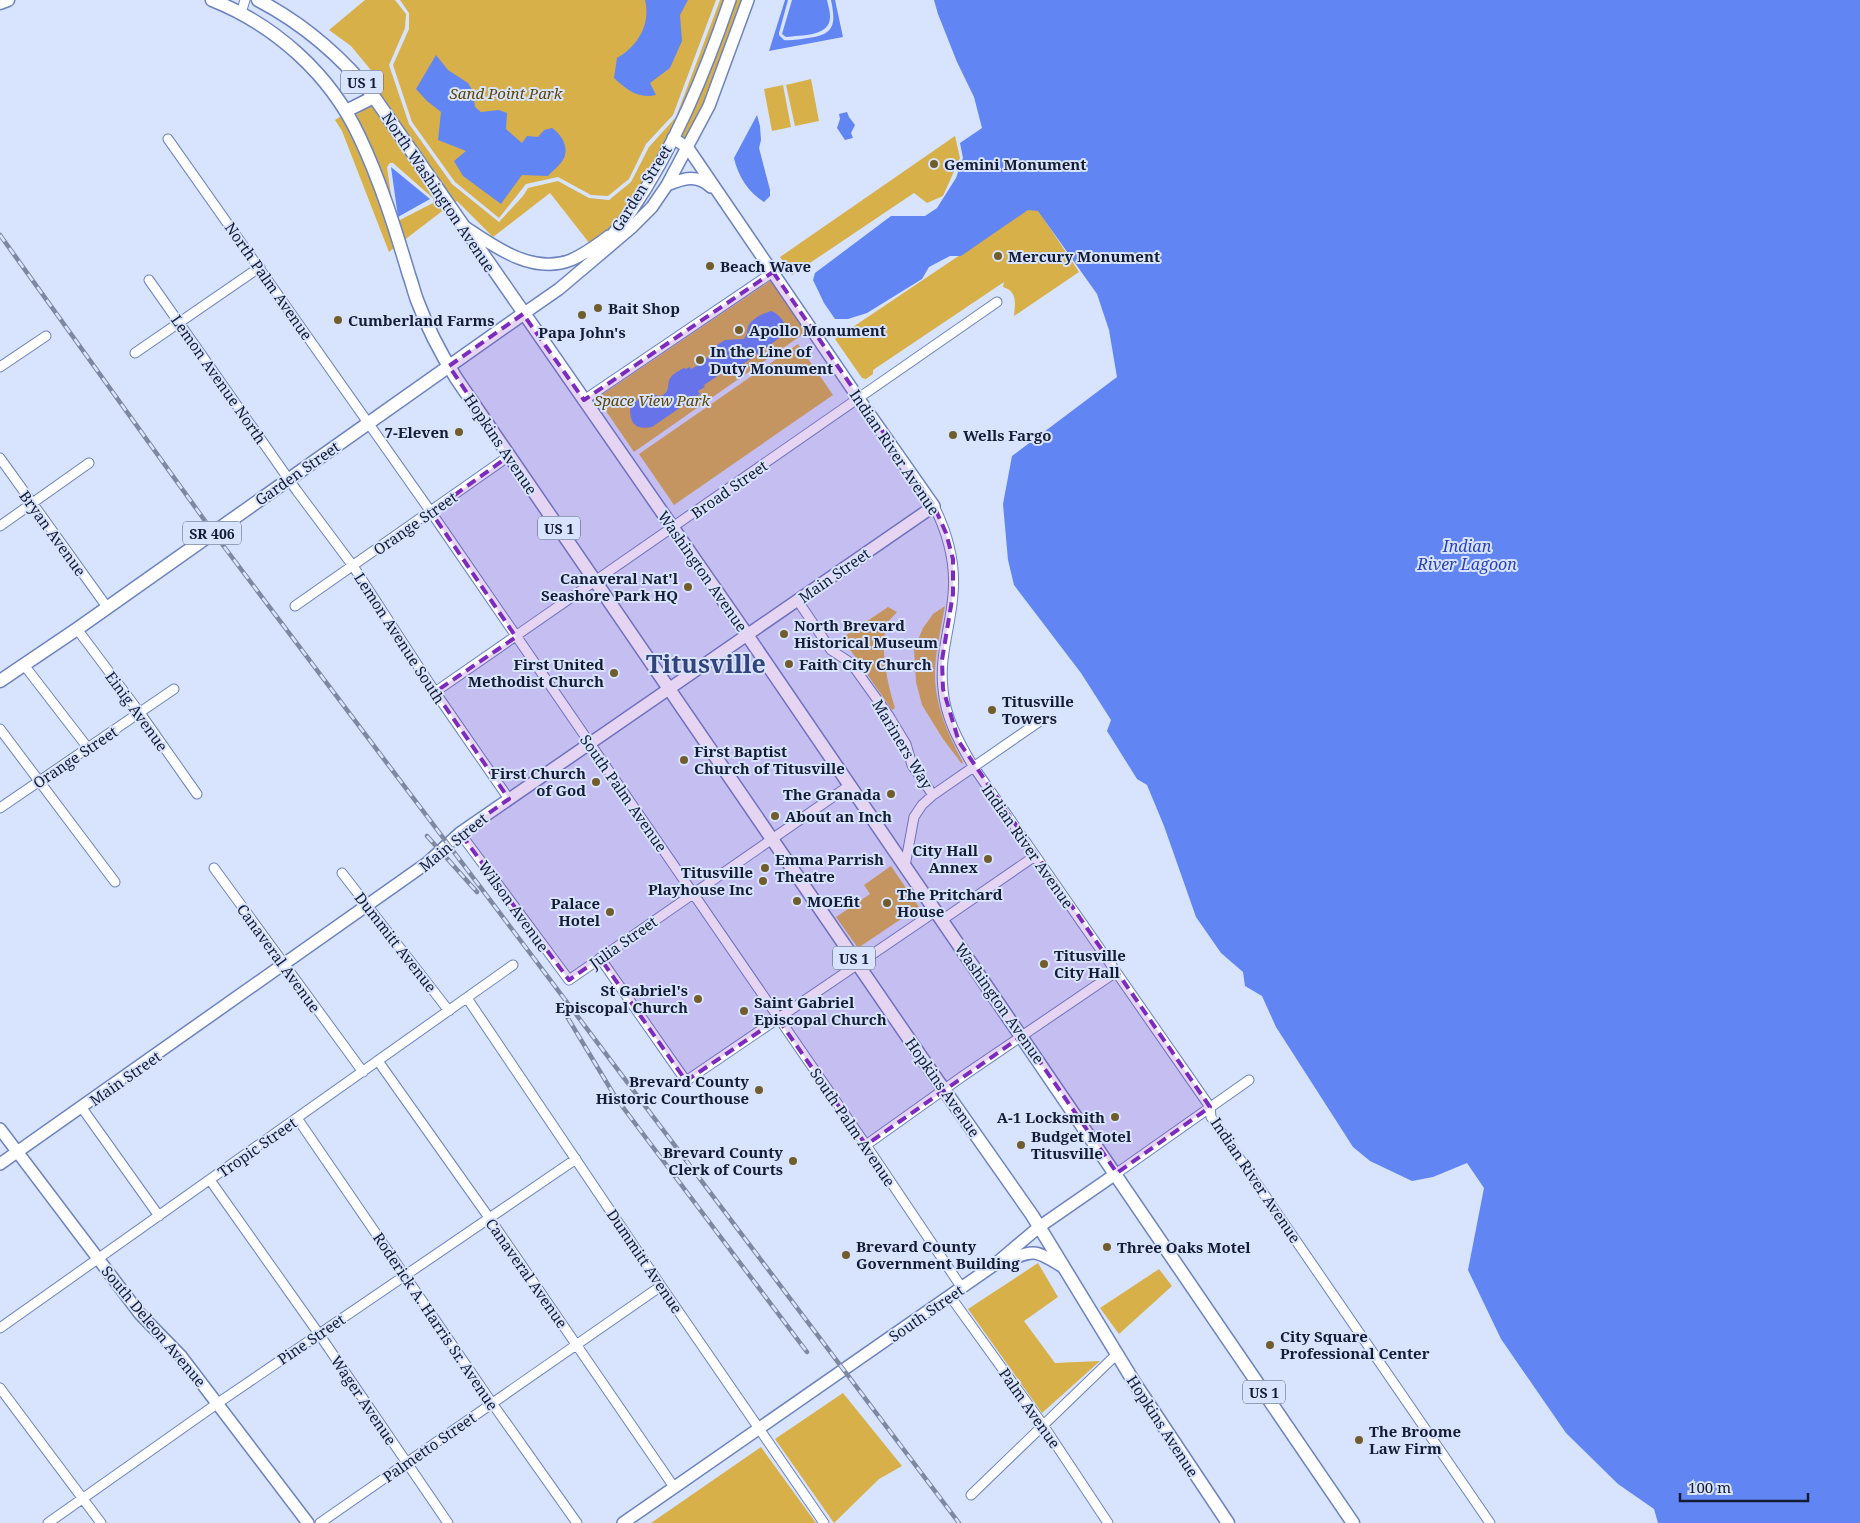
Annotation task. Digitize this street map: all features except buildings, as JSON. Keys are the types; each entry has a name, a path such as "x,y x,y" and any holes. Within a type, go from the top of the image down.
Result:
{"main road":[{"path":"0,3 8,0"},
{"name":"US 1","path":"212,0 241,13 272,32 301,56 326,83 346,111"},
{"name":"North Washington Avenue","path":"258,0 288,17 317,38 354,73 374,97 523,314"},
{"path":"346,111 374,97"},
{"name":"Hopkins Avenue","path":"346,111 372,165 418,302 449,366 1039,1227 1153,1412 1228,1523"},
{"name":"Garden Street","path":"0,680 76,629 523,314"},
{"name":"Washington Avenue","path":"523,314 747,635 1117,1173 1354,1523"}],"street":[{"path":"241,13 245,0"},
{"name":"Garden Street","path":"591,262 632,210 673,138 695,92 730,0"},
{"name":"Garden Street","path":"523,314 559,289 631,228 652,207 688,148 709,106 748,0"},
{"name":"Indian River Avenue","path":"673,138 688,148 934,506 946,533 953,559 953,594 942,660 943,690 948,714 959,742 973,766 1210,1107 1211,1117 1490,1523"},
{"name":"North Palm Avenue","path":"168,139 260,267 368,423"},
{"path":"667,185 683,178 703,180 718,192"},
{"path":"462,225 511,255 538,265 569,261 590,251 615,232"},
{"path":"135,353 260,267"},
{"path":"584,400 773,272"},
{"name":"Lemon Avenue North","path":"149,280 289,479"},
{"name":"Broad Street","path":"435,692 998,302"},
{"path":"0,366 46,336"},
{"name":"South Palm Avenue","path":"368,423 866,1145 962,1288"},
{"name":"Orange Street","path":"296,606 509,456"},
{"name":"Bryan Avenue","path":"0,458 107,607"},
{"path":"0,526 89,463"},
{"name":"Lemon Avenue South","path":"289,479 353,566 435,692 509,799"},
{"name":"Main Street","path":"0,1164 427,864 460,833 934,506"},
{"name":"Mariners Way","path":"798,601 831,650 851,663 889,716 906,744 912,766 933,794"},
{"name":"Einig Avenue","path":"76,629 140,713 197,794"},
{"path":"24,664 88,748"},
{"name":"Orange Street","path":"0,808 174,689"},
{"path":"905,866 914,817 922,805 933,794 1040,721"},
{"path":"0,729 115,882"},
{"name":"Julia Street","path":"569,980 692,892 850,785"},
{"name":"Wilson Avenue","path":"460,833 569,980"},
{"path":"600,958 686,1081 858,964 1035,856"},
{"name":"Canaveral Avenue","path":"214,868 363,1072"},
{"name":"Dummitt Avenue","path":"342,873 449,1011"},
{"name":"Tropic Street","path":"0,1328 513,965"},
{"path":"866,1145 944,1089 1116,972"},
{"name":"Dummitt Avenue","path":"467,998 824,1523"},
{"name":"Canaveral Avenue","path":"378,1061 490,1219 674,1487"},
{"name":"South Street","path":"623,1523 962,1288 994,1265 1039,1227 1249,1080"},
{"path":"82,1108 158,1216"},
{"name":"Roderick A. Harris Sr. Avenue","path":"297,1118 404,1276 577,1523"},
{"name":"South Deleon Avenue","path":"0,1129 140,1314 181,1356 308,1523"},
{"name":"Pine Street","path":"48,1523 218,1403 576,1159"},
{"name":"Wager Avenue","path":"210,1180 319,1334 448,1523"},
{"path":"994,1265 1027,1253 1036,1252 1043,1254 1063,1267"},
{"name":"Palmetto Street","path":"320,1523 662,1286"},
{"name":"Palm Avenue","path":"950,1296 1043,1426 1108,1523"},
{"path":"971,1495 1117,1354"},
{"path":"0,1388 101,1523"}],"highlighted area":[{"path":"773,272 934,506 946,533 953,559 953,594 942,660 943,689 959,742 1210,1107 1117,1173 1022,1036 866,1145 778,1019 686,1081 600,958 569,980 460,833 509,799 435,692 516,637 431,512 509,456 449,366 523,314 584,400"}],"green space":[{"path":"365,0 395,0 406,14 405,28 389,65 409,124 452,184 499,222 528,188 558,181 589,198 609,200 631,182 649,147 676,117 720,0 725,0 691,90 669,135 628,207 611,228 590,244 550,193 493,237 457,201 452,204 376,92 384,86 351,46 329,30"},
{"name":"Sand Point Park","path":"400,0 716,0 673,115 646,144 629,179 608,196 591,195 558,177 526,184 499,218 455,182 412,122 393,65 409,29 409,13"},
{"path":"735,0 742,0 705,103 685,141 679,137"},
{"path":"811,79 819,121 795,126 786,85"},
{"path":"783,85 791,127 772,131 764,89"},
{"path":"373,104 445,209 403,241 398,221 433,203 434,199 393,163 390,163 387,167 394,216 354,116"},
{"path":"343,115 368,166 395,247 389,252 342,131 335,120"},
{"path":"955,136 960,158 943,196 927,203 914,193 792,275 780,257"},
{"path":"1027,210 1038,210 1079,272 1014,316 1013,295 1008,289 1003,287 1004,282 873,370 873,374 866,379 862,378 835,339"},
{"name":"Space View Park","path":"773,279 809,330 634,452 597,398"},
{"path":"798,344 833,395 674,505 639,454"},
{"path":"945,606 936,655 935,683 939,707 952,741 963,762 962,764 943,739 922,705 916,682 914,649 923,628 933,614"},
{"path":"888,607 897,612 888,623 884,644 887,678 895,708 892,710 842,638"},
{"path":"891,866 919,907 858,948 836,917 870,894 864,885"},
{"path":"1038,1263 1058,1297 1024,1321 1055,1363 1100,1361 1042,1413 968,1309"},
{"path":"1159,1269 1172,1286 1119,1334 1100,1308"},
{"path":"843,1393 902,1466 879,1479 834,1523 775,1439"},
{"path":"761,1447 816,1523 651,1523"}],"water":[{"path":"645,0 688,0 680,15 682,41 670,68 650,83 656,95 650,96 638,95 614,78 617,58 637,41 641,34 646,18"},
{"path":"785,0 788,0 779,33 784,40 817,36 828,31 832,27 833,22 831,0 835,0 843,37 769,51"},
{"path":"792,0 827,0 830,16 826,28 807,35 786,37 782,34"},
{"name":"Indian River Lagoon","path":"934,0 1860,0 1860,1523 1658,1523 1654,1509 1618,1484 1566,1433 1501,1339 1468,1270 1484,1188 1467,1163 1433,1177 1412,1181 1370,1161 1353,1147 1276,1027 1262,996 1245,986 1243,972 1221,953 1196,917 1164,826 1147,785 1137,779 1107,731 1111,720 1081,673 1014,585 1008,560 1003,504 1012,456 1117,377 1109,330 1097,294 1038,211 1028,210 961,256 950,256 929,267 922,279 867,313 848,319 835,319 824,303 813,280 815,273 891,216 925,216 937,208 956,178 963,158 960,143 982,128 974,97 957,62"},
{"path":"436,55 448,70 468,83 473,91 475,107 481,112 499,110 507,113 506,129 522,143 527,136 538,137 544,130 552,128 561,137 565,145 565,154 561,163 548,176 522,175 501,204 463,176 454,161 466,151 438,140 441,112 416,89"},
{"path":"847,112 855,125 851,133 853,138 845,140 837,128 840,119 839,114"},
{"path":"757,115 761,140 759,148 770,190 770,196 764,202 744,183 734,158"},
{"path":"391,167 430,199 398,217"},
{"path":"772,311 784,322 786,329 782,336 732,372 730,371 724,375 722,373 704,385 705,387 698,391 700,394 652,427 642,428 633,423 630,409 639,398 649,394 663,395 667,391 670,379 674,374 684,368 690,367 691,369 702,363 715,349 714,347 725,340 744,339 752,321"}],"railway":[{"path":"0,235 213,532 959,1523"},
{"path":"427,836 477,892"},
{"path":"560,1005 616,1098 807,1352"}],"place":[{"name":"Gemini Monument","path":"934,164"},
{"name":"Mercury Monument","path":"998,256"},
{"name":"Beach Wave","path":"710,266"},
{"name":"Bait Shop","path":"598,308"},
{"name":"Papa John's","path":"582,315"},
{"name":"Cumberland Farms","path":"338,320"},
{"name":"Apollo Monument","path":"739,330"},
{"name":"In the Line of Duty Monument","path":"700,360"},
{"name":"7-Eleven","path":"459,432"},
{"name":"Wells Fargo","path":"953,435"},
{"name":"Canaveral Nat'l Seashore Park HQ","path":"688,587"},
{"name":"North Brevard Historical Museum","path":"784,634"},
{"name":"Faith City Church","path":"789,664"},
{"name":"First United Methodist Church","path":"614,673"},
{"name":"Titusville Towers","path":"992,710"},
{"name":"First Baptist Church of Titusville","path":"684,760"},
{"name":"First Church of God","path":"596,782"},
{"name":"The Granada","path":"891,794"},
{"name":"About an Inch","path":"775,816"},
{"name":"City Hall Annex","path":"988,859"},
{"name":"Emma Parrish Theatre","path":"765,868"},
{"name":"Titusville Playhouse Inc","path":"763,881"},
{"name":"MOEfit","path":"797,901"},
{"name":"The Pritchard House","path":"887,903"},
{"name":"Palace Hotel","path":"610,912"},
{"name":"Titusville City Hall","path":"1044,964"},
{"name":"St Gabriel's Episcopal Church","path":"698,999"},
{"name":"Saint Gabriel Episcopal Church","path":"744,1011"},
{"name":"Brevard County Historic Courthouse","path":"759,1090"},
{"name":"A-1 Locksmith","path":"1115,1117"},
{"name":"Budget Motel Titusville","path":"1021,1145"},
{"name":"Brevard County Clerk of Courts","path":"793,1161"},
{"name":"Three Oaks Motel","path":"1107,1247"},
{"name":"Brevard County Government Building","path":"846,1255"},
{"name":"City Square Professional Center","path":"1270,1345"},
{"name":"The Broome Law Firm","path":"1359,1440"}],"district":[{"name":"Titusville","path":"706,663"}]}
